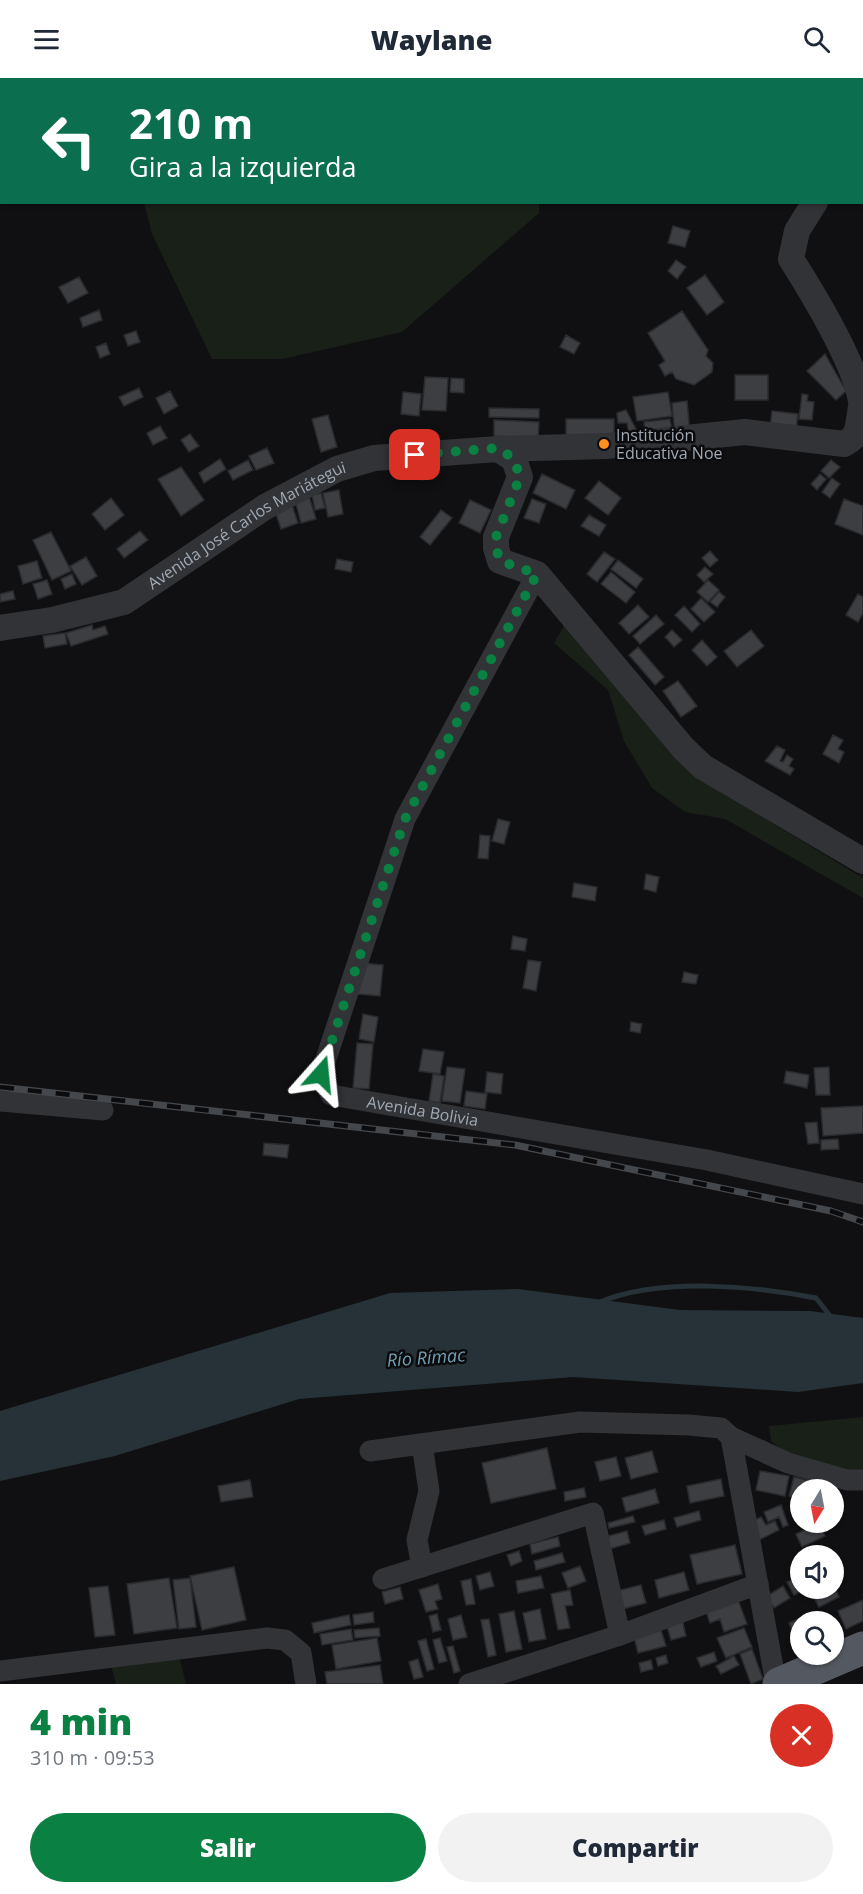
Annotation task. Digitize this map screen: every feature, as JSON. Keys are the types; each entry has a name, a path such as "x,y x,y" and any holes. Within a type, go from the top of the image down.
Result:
{"highway":[{"path":"777,1684 863,1648"}],"street":[{"path":"814,204 797,231 791,259 810,289 842,352 862,402 858,441"},
{"name":"Avenida José Carlos Mariátegui","path":"0,628 52,620 124,602 265,507 337,469 374,458 498,448 606,446 745,432 827,444 858,441"},
{"path":"498,448 514,459 520,477 496,537 496,548 500,561 537,574 684,749 703,767 863,861"},
{"name":"Avenida Bolivia","path":"537,574 405,819 321,1074 331,1095 707,1160 863,1194"},
{"path":"0,1101 103,1110"},
{"path":"370,1451 580,1422 689,1425 721,1428 731,1437 788,1463 847,1480 863,1480"},
{"path":"731,1437 777,1684"},
{"path":"422,1444 429,1491 417,1540 422,1567"},
{"path":"383,1579 592,1513 620,1635"},
{"path":"470,1684 620,1635 758,1584"},
{"path":"0,1671 267,1638 285,1640 301,1653 306,1684"}],"shaded area":[{"path":"144,204 539,204 539,213 402,332 282,359 212,359 152,234"},
{"path":"568,619 718,790 863,878 863,898 725,819 685,812 652,788 624,741 608,690 554,643"},
{"path":"863,1417 863,1472 839,1475 782,1450 771,1441 769,1426"},
{"path":"180,1659 186,1684 116,1684 111,1665"}],"water":[{"name":"Río Rímac","path":"518,1289 680,1310 810,1311 863,1318 863,1383 798,1392 573,1377 299,1399 115,1456 0,1481 0,1411 390,1293"}],"building":[{"path":"673,226 690,231 685,247 668,243"},
{"path":"676,260 686,267 677,279 668,271"},
{"path":"705,275 724,302 707,315 687,288"},
{"path":"79,277 88,293 68,303 59,287"},
{"path":"99,310 102,320 83,327 80,318"},
{"path":"682,311 708,350 706,356 713,363 712,372 694,385 676,379 672,372 665,376 659,365 665,361 648,333"},
{"path":"136,331 140,342 128,346 124,335"},
{"path":"566,335 580,343 574,354 560,347"},
{"path":"106,343 110,354 100,358 96,347"},
{"path":"825,354 846,391 836,400 807,371"},
{"path":"735,375 768,375 768,400 735,400"},
{"path":"425,377 448,378 446,411 422,410"},
{"path":"451,378 464,379 464,393 450,392"},
{"path":"139,388 143,397 124,406 119,397"},
{"path":"170,391 178,406 164,414 156,398"},
{"path":"403,392 421,394 419,416 401,414"},
{"path":"668,392 672,416 637,421 633,397"},
{"path":"802,394 808,395 807,401 814,402 812,420 799,419"},
{"path":"687,401 690,433 675,434 672,403"},
{"path":"489,408 539,409 539,418 489,417"},
{"path":"626,410 639,435 629,435 627,423 618,423 617,413"},
{"path":"772,411 798,414 796,430 770,427"},
{"path":"328,415 337,447 321,452 312,419"},
{"path":"566,419 614,419 614,442 566,441"},
{"path":"670,419 672,431 645,434 644,422"},
{"path":"494,420 539,422 538,438 494,436"},
{"path":"160,426 167,438 153,445 147,433"},
{"path":"190,434 199,446 189,452 181,440"},
{"path":"267,448 274,463 256,470 249,456"},
{"path":"220,459 226,469 204,483 199,473"},
{"path":"430,459 424,480 405,478 408,460"},
{"path":"248,460 253,470 233,480 228,471"},
{"path":"831,460 840,467 829,478 821,471"},
{"path":"181,467 204,500 181,516 158,479"},
{"path":"542,474 575,490 566,509 533,493"},
{"path":"820,474 826,479 817,490 811,484"},
{"path":"832,478 840,484 830,498 822,492"},
{"path":"599,481 621,498 608,515 585,498"},
{"path":"339,490 343,514 328,517 323,493"},
{"path":"321,493 325,508 315,510 312,495"},
{"path":"309,496 316,519 301,523 295,500"},
{"path":"111,498 124,515 105,530 92,514"},
{"path":"532,499 546,504 539,523 524,518"},
{"path":"844,499 863,506 863,535 835,524"},
{"path":"470,500 491,510 480,533 459,523"},
{"path":"292,505 298,523 281,529 275,511"},
{"path":"441,510 452,518 430,545 420,537"},
{"path":"589,515 606,525 599,536 581,526"},
{"path":"140,531 148,540 124,558 117,549"},
{"path":"51,532 71,571 52,580 33,540"},
{"path":"710,551 718,560 710,567 702,558"},
{"path":"604,552 615,559 597,582 587,574"},
{"path":"86,557 97,576 82,585 70,566"},
{"path":"337,559 353,562 351,572 335,569"},
{"path":"618,560 643,579 636,588 611,569"},
{"path":"37,561 42,578 23,584 18,566"},
{"path":"705,567 713,574 704,582 697,575"},
{"path":"611,572 635,592 626,603 601,584"},
{"path":"72,574 76,584 65,589 61,579"},
{"path":"47,580 52,594 38,599 33,584"},
{"path":"708,580 719,590 708,602 697,592"},
{"path":"13,591 15,599 0,602 0,594"},
{"path":"719,592 725,597 717,607 710,602"},
{"path":"858,594 863,597 863,613 858,622 846,615"},
{"path":"701,598 715,612 704,622 691,609"},
{"path":"638,605 649,617 629,634 619,623"},
{"path":"684,606 700,624 692,632 675,615"},
{"path":"656,615 664,624 640,644 633,636"},
{"path":"92,625 93,630 105,626 108,634 71,646 66,633"},
{"path":"672,630 682,640 674,647 665,637"},
{"path":"751,630 764,646 737,667 724,651"},
{"path":"65,633 67,644 45,648 43,636"},
{"path":"702,640 717,657 707,666 692,650"},
{"path":"638,647 664,677 655,685 629,655"},
{"path":"678,681 697,706 681,717 663,691"},
{"path":"833,735 843,740 838,749 844,752 839,763 823,754"},
{"path":"777,746 785,750 780,761 783,762 787,755 793,759 789,766 794,769 790,775 765,761"},
{"path":"498,819 510,822 504,844 492,841"},
{"path":"480,835 490,836 488,859 478,858"},
{"path":"646,874 659,877 656,892 644,889"},
{"path":"574,883 597,887 595,901 572,897"},
{"path":"513,936 527,939 525,951 511,949"},
{"path":"528,960 541,962 536,991 523,988"},
{"path":"361,963 383,965 380,996 358,994"},
{"path":"684,972 698,975 696,984 682,982"},
{"path":"363,1014 378,1017 374,1042 359,1039"},
{"path":"631,1022 642,1024 640,1033 630,1031"},
{"path":"357,1043 373,1044 369,1089 353,1088"},
{"path":"423,1049 444,1052 440,1074 419,1071"},
{"path":"447,1067 465,1069 460,1103 442,1101"},
{"path":"829,1067 830,1095 816,1095 814,1068"},
{"path":"786,1071 809,1075 807,1088 784,1083"},
{"path":"487,1072 503,1074 501,1094 485,1092"},
{"path":"433,1074 444,1076 440,1103 429,1101"},
{"path":"466,1091 487,1094 485,1109 464,1106"},
{"path":"863,1106 863,1133 823,1136 821,1108"},
{"path":"817,1122 819,1143 808,1144 805,1123"},
{"path":"838,1139 839,1149 821,1150 821,1140"},
{"path":"264,1143 289,1145 287,1158 263,1155"},
{"path":"547,1448 556,1489 491,1503 482,1463"},
{"path":"652,1451 658,1472 631,1479 625,1458"},
{"path":"616,1457 621,1476 600,1481 595,1462"},
{"path":"760,1471 789,1476 785,1496 756,1490"},
{"path":"721,1479 724,1496 690,1503 687,1486"},
{"path":"250,1480 253,1497 221,1502 218,1486"},
{"path":"584,1488 586,1497 565,1501 564,1492"},
{"path":"655,1489 659,1503 626,1512 622,1498"},
{"path":"781,1505 788,1525 783,1527 779,1517 768,1522 764,1512"},
{"path":"699,1511 701,1520 677,1527 674,1518"},
{"path":"633,1516 635,1522 609,1528 608,1523"},
{"path":"761,1517 766,1525 775,1521 779,1530 759,1540 751,1522"},
{"path":"664,1520 666,1529 645,1535 642,1526"},
{"path":"627,1531 630,1543 609,1549 605,1537"},
{"path":"823,1533 825,1536 801,1545 796,1534"},
{"path":"558,1537 560,1546 532,1554 530,1544"},
{"path":"735,1545 742,1574 697,1584 690,1555"},
{"path":"519,1551 522,1561 511,1566 507,1555"},
{"path":"562,1553 565,1562 536,1570 534,1561"},
{"path":"580,1566 586,1581 568,1588 562,1573"},
{"path":"234,1567 246,1620 202,1630 190,1576"},
{"path":"490,1572 494,1586 480,1590 476,1576"},
{"path":"684,1572 689,1590 659,1598 655,1580"},
{"path":"541,1576 544,1588 518,1593 516,1581"},
{"path":"169,1578 177,1628 134,1634 127,1584"},
{"path":"190,1578 196,1627 179,1629 173,1580"},
{"path":"471,1579 475,1604 466,1605 461,1581"},
{"path":"438,1584 442,1599 435,1601 438,1609 426,1612 419,1590"},
{"path":"641,1585 646,1603 622,1609 617,1591"},
{"path":"108,1586 115,1635 95,1637 89,1588"},
{"path":"783,1586 790,1598 774,1608 767,1596"},
{"path":"400,1587 403,1599 385,1604 382,1592"},
{"path":"570,1590 573,1605 565,1606 570,1628 558,1630 551,1594"},
{"path":"815,1599 835,1599 819,1607"},
{"path":"738,1600 747,1624 724,1632 720,1619 710,1623 706,1611"},
{"path":"863,1600 863,1621 846,1629 844,1611 838,1611"},
{"path":"540,1609 546,1639 529,1642 523,1613"},
{"path":"514,1611 522,1649 506,1652 499,1614"},
{"path":"373,1612 374,1622 354,1625 353,1615"},
{"path":"437,1614 441,1630 433,1632 429,1616"},
{"path":"349,1615 351,1625 314,1633 312,1623"},
{"path":"461,1615 467,1637 453,1640 448,1619"},
{"path":"489,1619 496,1655 488,1657 481,1620"},
{"path":"682,1619 686,1636 671,1640 666,1623"},
{"path":"379,1628 380,1636 355,1638 354,1630"},
{"path":"744,1628 752,1647 726,1658 717,1638"},
{"path":"351,1629 353,1640 322,1645 320,1634"},
{"path":"661,1630 666,1646 638,1653 634,1637"},
{"path":"377,1638 381,1661 336,1669 332,1645"},
{"path":"440,1638 447,1661 439,1663 433,1640"},
{"path":"426,1639 434,1669 427,1671 418,1641"},
{"path":"453,1646 460,1671 454,1673 447,1647"},
{"path":"752,1649 763,1679 751,1684 740,1654"},
{"path":"714,1652 717,1661 701,1667 697,1658"},
{"path":"666,1655 668,1663 658,1666 656,1658"},
{"path":"734,1656 739,1665 721,1674 716,1666"},
{"path":"418,1659 423,1677 414,1679 409,1662"},
{"path":"651,1660 653,1669 641,1672 639,1663"},
{"path":"380,1665 383,1684 327,1684 325,1672"}],"waterway":[{"path":"600,1302 624,1294 651,1289 736,1287 816,1298 831,1317"}],"railway":[{"path":"0,1087 515,1145 831,1211 863,1222"}],"place":[{"name":"Institución Educativa Noe","path":"604,444"}],"route":[{"path":"321,1074 405,819 537,574 500,561 496,548 496,537 520,477 514,459 498,448 415,455"}]}
